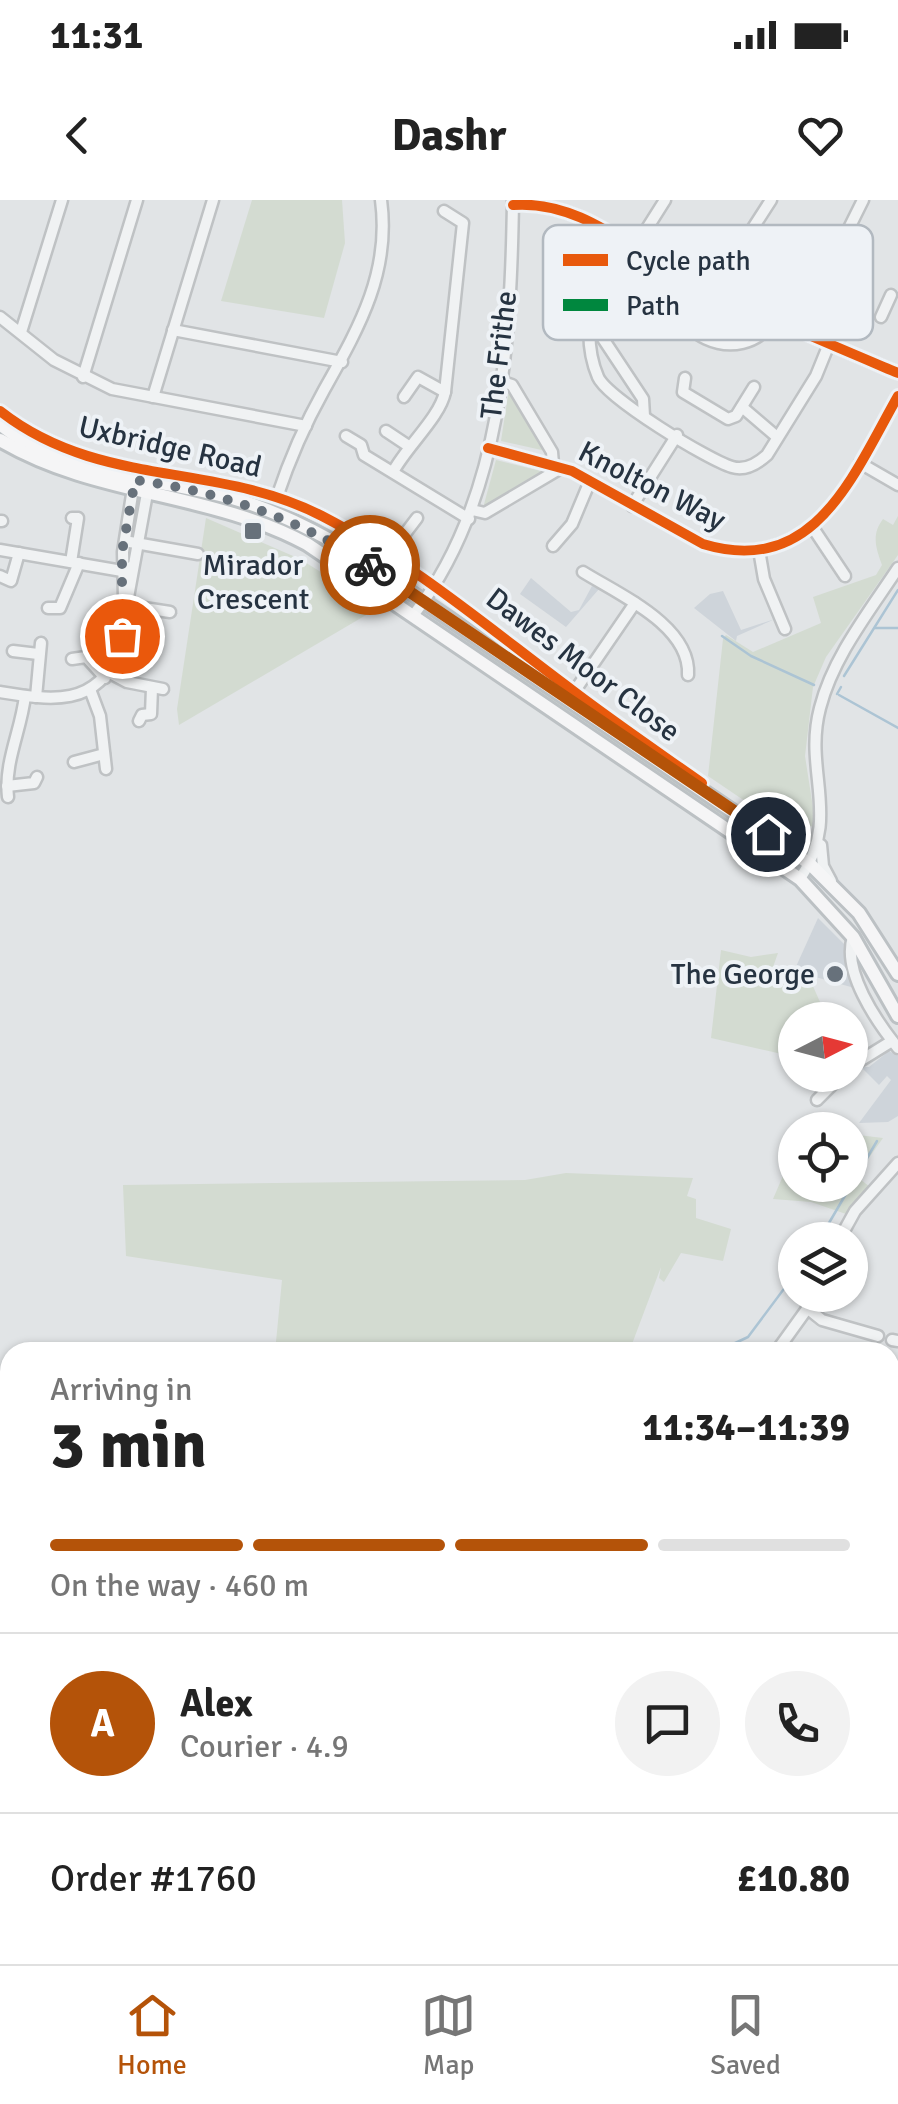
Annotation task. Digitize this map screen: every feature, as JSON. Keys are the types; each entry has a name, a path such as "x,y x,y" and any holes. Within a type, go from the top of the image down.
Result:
{"main road":[{"name":"Uxbridge Road","path":"0,424 53,456 141,487 235,499 316,532 425,599 810,864 859,913 898,974"},
{"name":"Uxbridge Road","path":"0,440 52,468 141,487 270,524 414,613 800,879 853,937 898,1016"}],"street":[{"path":"21,332 62,200"},
{"path":"83,377 137,200"},
{"path":"153,397 213,200"},
{"path":"276,497 306,426 363,320 380,267 381,200"},
{"path":"572,214 577,200"},
{"path":"649,225 665,200"},
{"path":"755,225 771,200"},
{"path":"854,225 863,200"},
{"path":"513,202 572,214 595,225"},
{"name":"The Frithe","path":"414,613 436,586 470,515 488,448 500,381 513,202"},
{"path":"393,472 407,445 438,412 445,392 463,224 444,211"},
{"path":"891,295 883,313 898,316"},
{"path":"0,317 83,377 153,397 306,426"},
{"path":"173,330 342,362"},
{"path":"592,340 605,389 732,467 746,468 766,455 816,376 829,344"},
{"path":"605,340 643,398 644,416"},
{"path":"710,340 733,345 755,340"},
{"path":"821,340 898,374"},
{"path":"404,398 418,376 445,392"},
{"path":"686,378 683,392 728,419 742,407 754,387"},
{"name":"Knolton Way","path":"500,381 512,385 557,466"},
{"path":"844,576 813,528 860,463 898,396"},
{"path":"742,407 777,436"},
{"name":"Uxbridge Road","path":"0,411 22,429 84,458 276,497 320,514 436,586"},
{"path":"386,430 407,445"},
{"path":"632,506 677,435"},
{"path":"346,436 361,445 364,455 470,515"},
{"name":"Knolton Way","path":"488,448 557,466 590,480 703,544 725,551 759,550 813,528"},
{"path":"860,463 898,485"},
{"name":"Knolton Way","path":"470,515 485,514 557,466"},
{"path":"553,546 572,524 590,480"},
{"path":"0,692 74,698 91,692 107,676 118,652 124,605 124,540 141,487"},
{"path":"127,568 137,543 141,487"},
{"path":"48,608 60,608 75,562 78,518 72,518"},
{"path":"388,556 417,518"},
{"path":"124,540 198,554"},
{"path":"0,550 127,568"},
{"path":"759,550 764,579 785,629"},
{"path":"0,576 11,581 20,553"},
{"path":"834,886 823,866 815,742 819,709 844,651 898,568"},
{"name":"Dawes Moor Close","path":"583,572 634,603 682,644 689,656 688,675"},
{"name":"Dawes Moor Close","path":"436,586 574,692 702,783"},
{"name":"Dawes Moor Close","path":"574,692 634,603"},
{"path":"124,605 170,612"},
{"path":"13,652 39,648 30,696 6,768 7,791 34,783 37,777"},
{"path":"72,659 86,657 107,676 158,688 151,714 142,715 139,722"},
{"path":"91,692 100,716 106,769"},
{"path":"0,750 13,753"},
{"path":"74,762 104,754"},
{"path":"785,846 805,848 821,840"},
{"path":"800,879 821,840"},
{"path":"853,937 848,953 853,972 895,1044 868,1058"},
{"path":"817,1100 825,1092"},
{"path":"849,1222 898,1163"},
{"path":"783,1342 805,1312"},
{"path":"813,1312 822,1320 878,1336"}],"shaded area":[{"path":"252,200 342,200 345,243 324,318 221,301"},
{"path":"509,389 546,451 501,441"},
{"path":"496,460 549,473 483,508"},
{"path":"898,516 898,555 826,657 813,687 805,756 816,827 776,822 708,776 723,639 726,635 753,652 821,623 813,597 876,575 882,565 877,531 883,519 893,525"},
{"path":"206,518 300,559 378,608 179,725 177,709"},
{"path":"531,578 571,612 579,610 592,586 599,589 566,627 520,594"},
{"path":"723,591 741,630 775,619 737,636 736,641 694,608 710,594"},
{"path":"437,619 798,864 789,866 521,683"},
{"path":"818,918 845,945 858,989 794,971"},
{"path":"721,950 751,957 778,953 773,967 808,975 820,1002 778,1002 778,1053 711,1038"},
{"path":"889,1051 898,1056 898,1116 888,1122 868,1123 867,1112 891,1080 887,1076 879,1085 868,1074 869,1067"},
{"path":"868,1136 883,1138 868,1159"},
{"path":"566,1173 693,1178 687,1196 696,1199 696,1218 731,1229 723,1261 681,1253 664,1282 659,1278 661,1267 633,1342 276,1342 282,1280 126,1256 123,1185 525,1180"},
{"path":"811,1202 857,1202 846,1214"}],"waterway":[{"path":"844,676 898,590"},
{"path":"875,628 898,628"},
{"path":"722,636 751,656 814,685"},
{"path":"837,694 841,687"},
{"path":"839,695 898,728"},
{"path":"830,1222 877,1141"},
{"path":"737,1342 748,1337 778,1297"}],"cycle path":[{"path":"513,205 561,210 596,225"},
{"path":"821,340 898,373"},
{"path":"488,448 572,471 703,544 742,551 774,546 802,533 826,512 846,487 898,396"},
{"path":"0,411 38,436 77,453 241,487 282,499 356,534 702,783"}],"way so far":[{"path":"122,636 122,552 135,480 235,499 316,532 370,565"}],"place":[{"name":"Mirador Crescent","path":"253,531"},
{"name":"The George","path":"835,974"}],"route":[{"path":"370,565 768,834"}]}
